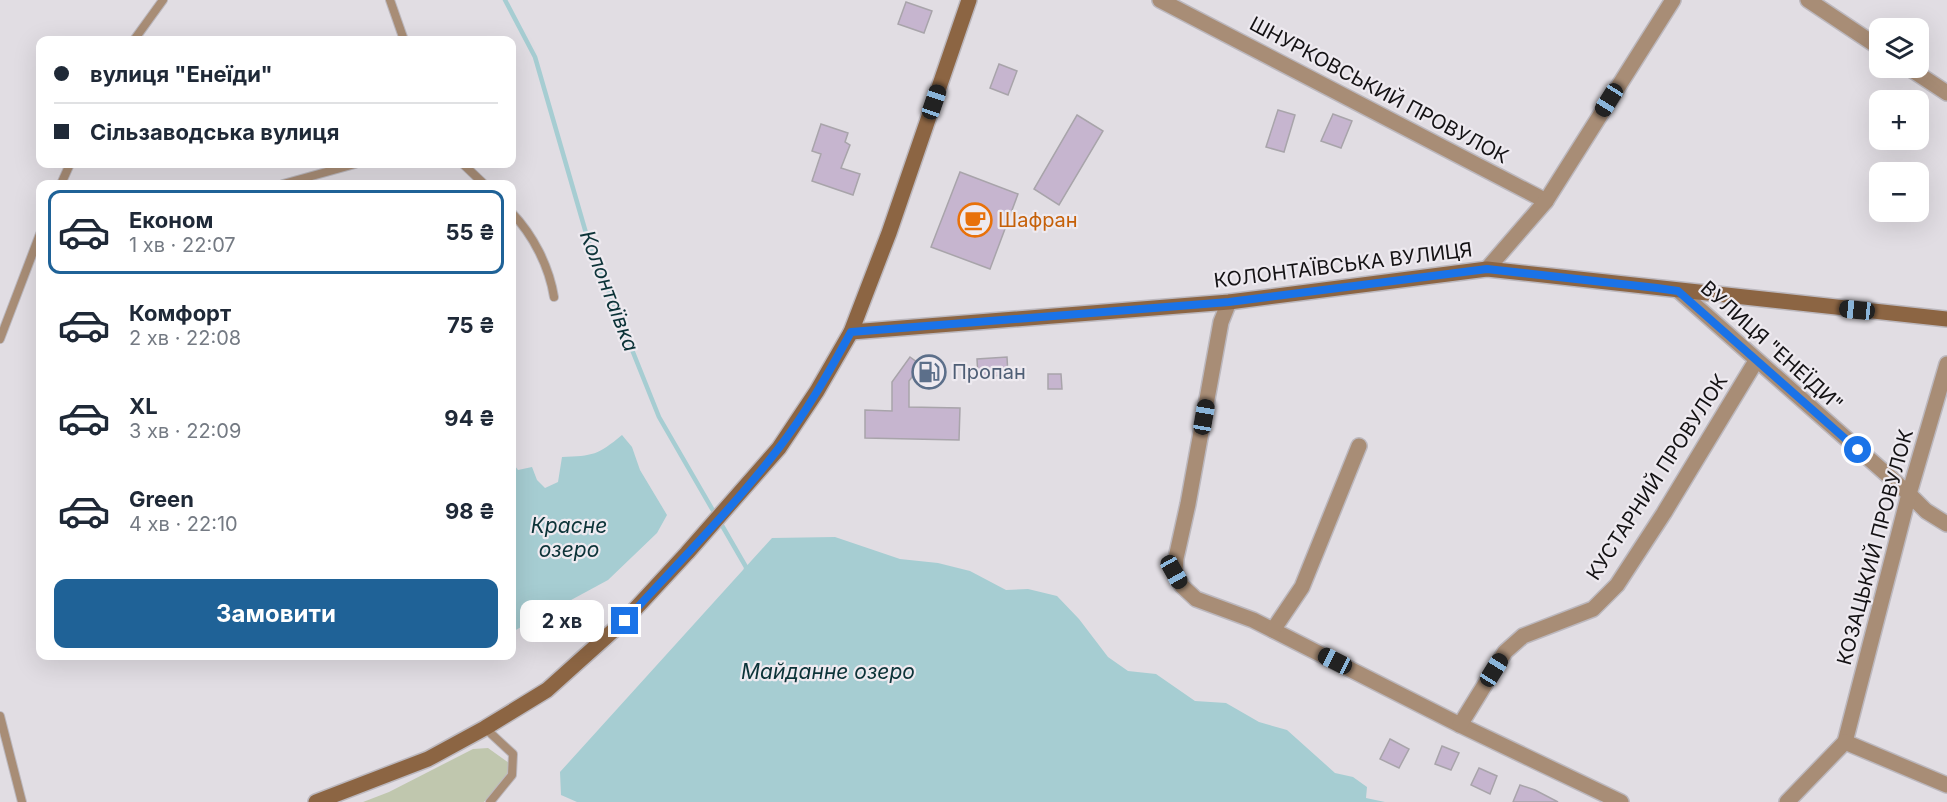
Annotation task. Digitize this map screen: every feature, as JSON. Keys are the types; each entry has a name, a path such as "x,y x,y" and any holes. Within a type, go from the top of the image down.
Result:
{"street":[{"path":"316,802 428,759 547,690 625,621 779,448 817,391 851,332 889,233 969,0"},
{"name":"ШНУРКОВСЬКИЙ ПРОВУЛОК","path":"1160,0 1546,201"},
{"path":"1487,269 1546,201 1673,0"},
{"path":"1808,0 1869,41"},
{"path":"1925,78 1947,93"},
{"name":"КОЛОНТАЇВСЬКА ВУЛИЦЯ","path":"851,332 1229,302 1487,269 1947,319"},
{"name":"ВУЛИЦЯ \"ЕНЕЇДИ\"","path":"1678,291 1910,494 1926,512 1947,524"},
{"path":"1229,302 1221,322 1176,558 1174,572 1182,586 1196,599 1253,620 1460,725 1621,802"},
{"name":"КУСТАРНИЙ ПРОВУЛОК","path":"1460,725 1505,652 1514,643 1523,636 1593,609 1617,585 1756,361"},
{"name":"КОЗАЦЬКИЙ ПРОВУЛОК","path":"1845,742 1910,494 1947,364"},
{"path":"1273,630 1302,587 1359,446"},
{"path":"1787,802 1845,742 1947,785"}],"lane":[{"path":"137,36 163,0"},
{"path":"390,0 403,36"},
{"path":"297,180 341,168"},
{"path":"467,168 480,180"},
{"path":"516,217 541,256 552,283 554,297"},
{"path":"0,339 36,244"},
{"path":"0,716 22,802"},
{"path":"485,728 513,754 512,775 490,802"}],"green space":[{"path":"488,748 509,763 509,773 484,802 363,802 389,792 473,749"}],"water":[{"name":"Красне озеро","path":"622,435 632,447 640,470 667,515 657,533 608,580 516,630 516,467 518,470 532,467 537,480 545,488 558,482 562,457 595,453"},
{"name":"Майданне озеро","path":"835,537 900,559 938,563 970,571 1006,590 1028,589 1057,596 1079,619 1108,657 1128,671 1156,674 1195,701 1226,703 1259,722 1287,730 1335,773 1353,777 1367,787 1366,798 1385,802 577,802 561,795 560,772 772,538"}],"building":[{"path":"906,2 932,11 924,33 898,24"},
{"path":"999,64 1017,71 1008,95 990,88"},
{"path":"1278,110 1295,115 1284,152 1266,147"},
{"path":"1333,114 1352,121 1341,148 1321,141"},
{"path":"1077,115 1103,131 1059,205 1034,189"},
{"path":"821,124 848,133 845,142 850,145 841,168 860,174 853,195 812,181 821,154 812,151"},
{"name":"Шафран","path":"960,172 1018,194 990,269 931,247"},
{"path":"910,357 921,365 909,381 909,407 960,408 959,440 865,438 865,410 892,411 892,382"},
{"path":"1007,357 1008,375 978,377 977,359"},
{"path":"1048,374 1061,374 1062,389 1048,389"},
{"path":"1390,739 1409,749 1399,768 1380,759"},
{"path":"1442,746 1459,753 1451,770 1435,764"},
{"path":"1479,768 1497,776 1490,794 1471,785"},
{"path":"1520,785 1535,790 1558,802 1513,802"}],"waterway":[{"name":"Колонтаївка","path":"505,0 535,57 588,240 659,417 715,514"},
{"name":"Колонтаївка","path":"720,522 746,567 746,572"}],"place":[{"name":"Шафран","path":"975,220"},
{"name":"Пропан","path":"929,372"}],"route":[{"path":"625,621 779,448 817,391 851,332 1229,302 1487,269 1657,288 1678,291 1858,450"}]}
